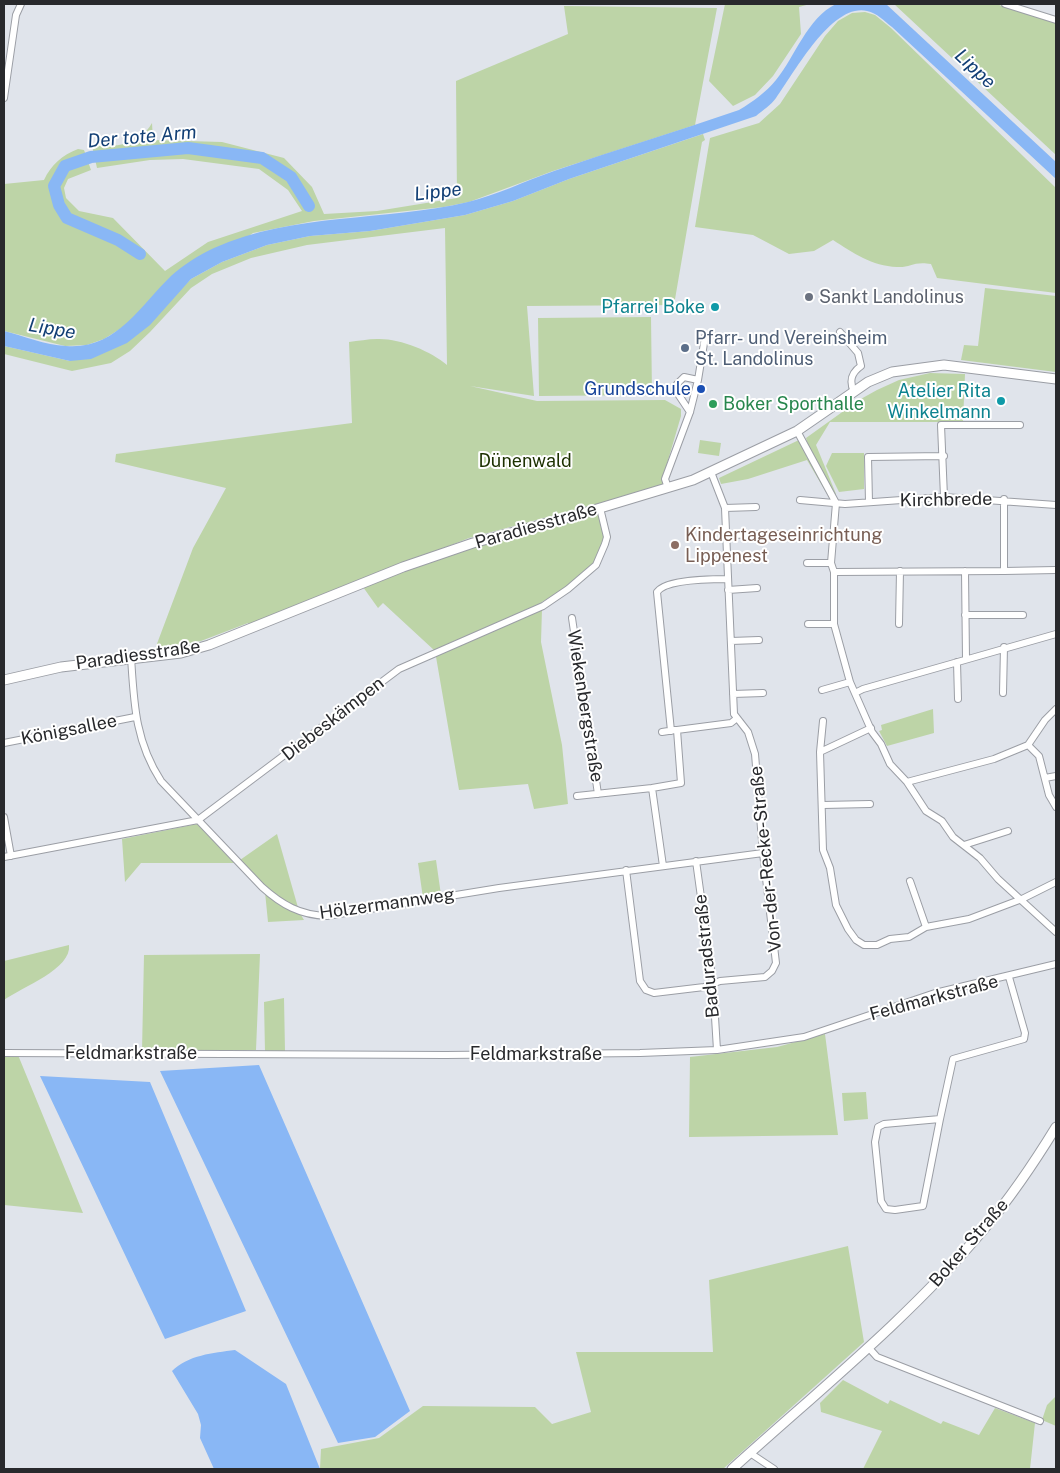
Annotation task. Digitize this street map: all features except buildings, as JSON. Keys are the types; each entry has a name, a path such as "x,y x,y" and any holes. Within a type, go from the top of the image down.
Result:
{"main road":[{"name":"Paradiesstraße","path":"4,680 61,667 131,657 181,653 209,645 402,567 473,543 668,488 711,472 797,431 868,382 892,372 929,366 976,368 1056,379"},
{"name":"Boker Straße","path":"732,1469 868,1347 976,1239 1022,1180 1056,1127"}],"street":[{"path":"4,98 16,15 21,4"},
{"path":"1005,4 1056,20"},
{"path":"840,332 860,357 861,366 853,373 850,383 854,392"},
{"path":"668,488 665,479 690,412 698,380 705,337"},
{"path":"690,412 678,394 677,384 684,377 698,380"},
{"path":"944,497 944,456 941,425 1020,425"},
{"path":"797,431 836,503 832,563 834,572 834,624 850,682 871,728 890,764 907,782 926,811 942,821 953,837 964,845 1056,932"},
{"path":"869,502 868,457 944,456"},
{"name":"Von-der-Recke-Straße","path":"711,472 725,508 733,694 736,719 748,732 756,754 763,853 775,967 765,977 712,984"},
{"name":"Kirchbrede","path":"800,500 836,503 944,497 1056,505"},
{"path":"1004,500 1004,571"},
{"path":"725,508 756,507"},
{"name":"Diebeskämpen","path":"4,857 198,820 399,670 543,606 568,589 596,565 605,544 607,537 600,508"},
{"path":"726,535 781,534"},
{"path":"807,563 832,563"},
{"path":"834,572 1056,570"},
{"path":"899,624 900,571"},
{"path":"965,571 966,659"},
{"path":"674,730 657,592 665,586 697,580 728,579"},
{"path":"728,590 756,588"},
{"path":"965,615 1023,615"},
{"name":"Wiekenbergstraße","path":"572,618 598,794"},
{"path":"808,624 834,624"},
{"path":"855,693 863,688 1056,634"},
{"path":"731,642 759,640"},
{"path":"1004,647 1004,693"},
{"name":"Hölzermannweg","path":"131,657 135,717 151,765 161,781 278,902 301,913 327,916 626,870 763,853"},
{"path":"957,662 958,699"},
{"path":"822,690 850,682"},
{"path":"733,694 762,693"},
{"path":"907,782 994,759 1028,745 1045,720 1056,709"},
{"name":"Königsallee","path":"4,743 135,717"},
{"path":"662,732 731,723 736,719"},
{"path":"823,721 820,752 823,850 830,868 836,905 848,930 856,940 864,945 877,945 890,939 910,937 926,927 969,919 1022,899 1056,882"},
{"path":"820,752 871,728"},
{"name":"Wiekenbergstraße","path":"578,796 681,784 674,730"},
{"path":"1028,745 1039,756 1049,795 1056,808"},
{"path":"1045,778 1056,776"},
{"path":"652,788 663,866"},
{"path":"823,806 870,804"},
{"path":"4,817 11,856"},
{"path":"964,845 1008,831"},
{"name":"Baduradstraße","path":"696,861 712,984 717,1050"},
{"path":"626,870 640,981 646,990 654,993 712,984"},
{"path":"910,881 926,927"},
{"name":"Feldmarkstraße","path":"4,1054 640,1053 717,1050 804,1037 935,994 1056,964"},
{"path":"940,1120 884,1124 878,1127 875,1135 876,1152 881,1201 886,1208 895,1210 923,1206 940,1120 952,1059 1024,1039 1025,1033 1009,977"},
{"path":"868,1347 877,1356 1040,1421"},
{"path":"750,1453 774,1469"}],"green space":[{"path":"725,4 810,4 799,7 801,34 773,76 755,95 733,106 709,81"},
{"path":"894,4 996,4 1056,23 1056,155"},
{"path":"564,6 717,8 695,125 553,171 469,202 444,207 314,221 253,233 141,310 125,326 104,339 87,345 65,346 4,331 4,184 44,180 62,157 78,149 84,150 91,170 68,179 64,188 66,198 79,211 113,218 165,271 208,242 302,211 288,190 259,169 183,159 150,160 97,168 92,146 126,144 140,137 152,123 153,140 222,142 284,158 312,187 324,214 377,211 457,198 456,81 568,34"},
{"path":"865,12 875,15 891,28 1056,188 1056,293 937,278 931,264 920,263 901,267 879,264 855,254 833,240 814,251 789,254 753,235 695,227 710,138 759,123 780,104 825,36 838,21 852,13"},
{"name":"Dünenwald","path":"703,134 705,140 702,142 674,305 527,306 534,396 470,386 537,401 665,400 681,409 681,416 662,481 664,486 469,538 249,625 248,623 201,641 155,649 193,548 226,488 115,462 116,454 352,423 349,342 386,339 405,343 424,350 447,365 445,228 307,245 251,258 212,274 191,288 130,351 111,363 72,371 4,354 4,346 70,361 172,298 191,279 222,262 267,245 310,236 370,231 465,215 513,201 569,179"},
{"path":"985,288 1056,296 1056,372 961,360 964,345 978,346"},
{"path":"651,317 652,395 539,396 538,318"},
{"path":"930,373 965,374 963,422 830,422 816,445 836,494 827,494 807,460 748,479 721,484 719,478 799,440 806,452 807,458 809,448 806,438 859,400 899,380"},
{"path":"700,440 721,443 719,456 698,453"},
{"path":"832,453 864,453 864,489 839,492 826,466"},
{"path":"599,512 603,531 603,543 595,561 577,578 539,604 542,609 541,642 562,745 568,804 534,809 528,784 459,790 435,651 383,603 378,608 363,587 421,564"},
{"path":"933,709 934,733 887,746 879,731 882,730 881,725"},
{"path":"197,824 235,863 141,863 125,882 122,839"},
{"path":"277,834 299,911 280,901 240,860"},
{"path":"436,860 441,895 423,898 418,863"},
{"path":"265,892 277,903 301,915 304,920 268,922"},
{"path":"69,945 68,954 63,962 54,970 4,1000 4,961"},
{"path":"260,954 256,1050 142,1051 144,955"},
{"path":"284,998 285,1051 265,1052 264,1002"},
{"path":"825,1034 838,1135 689,1137 690,1057 777,1047"},
{"path":"18,1055 83,1213 4,1205 4,1056"},
{"path":"866,1092 868,1119 844,1121 842,1093"},
{"path":"848,1246 864,1342 723,1469 320,1469 321,1449 379,1438 423,1406 535,1407 552,1424 591,1412 576,1352 713,1352 709,1280"},
{"path":"843,1380 888,1404 890,1400 941,1424 943,1421 979,1435 995,1408 1035,1423 1030,1469 863,1469 882,1431 821,1412 820,1403"},
{"path":"1056,1396 1056,1426 1042,1420 1047,1405"}],"water":[{"path":"836,4 886,4 1056,162 1056,179 892,27 871,12 853,11 840,18 827,29 803,58 774,101 756,116 569,179 513,201 465,215 370,231 310,236 267,245 222,262 191,279 150,325 127,343 91,359 70,361 4,346 4,331 42,342 66,346 84,345 99,341 113,334 125,324 171,276 186,264 214,248 245,237 276,228 404,213 468,202 554,171 739,110 772,85 783,71 809,28 826,10"},
{"path":"259,1065 410,1411 375,1437 338,1443 160,1071"},
{"path":"40,1076 150,1082 246,1311 165,1339"},
{"path":"235,1350 286,1384 320,1469 214,1469 200,1438 201,1425 198,1414 172,1371 193,1358"}],"waterway":[{"name":"Der tote Arm","path":"140,254 118,240 67,218 59,205 54,186 65,166 91,157 188,148 262,158 291,177 309,206"}],"place":[{"name":"Sankt Landolinus","path":"809,297"},
{"name":"Pfarrei Boke","path":"715,307"},
{"name":"Pfarr- und Vereinsheim St. Landolinus","path":"685,348"},
{"name":"Grundschule","path":"701,389"},
{"name":"Atelier Rita Winkelmann","path":"1001,401"},
{"name":"Boker Sporthalle","path":"713,404"},
{"name":"Kindertageseinrichtung Lippenest","path":"675,545"}],"water label":[{"name":"Lippe","path":"975,69"},
{"name":"Lippe","path":"438,192"},
{"name":"Lippe","path":"52,329"}]}
